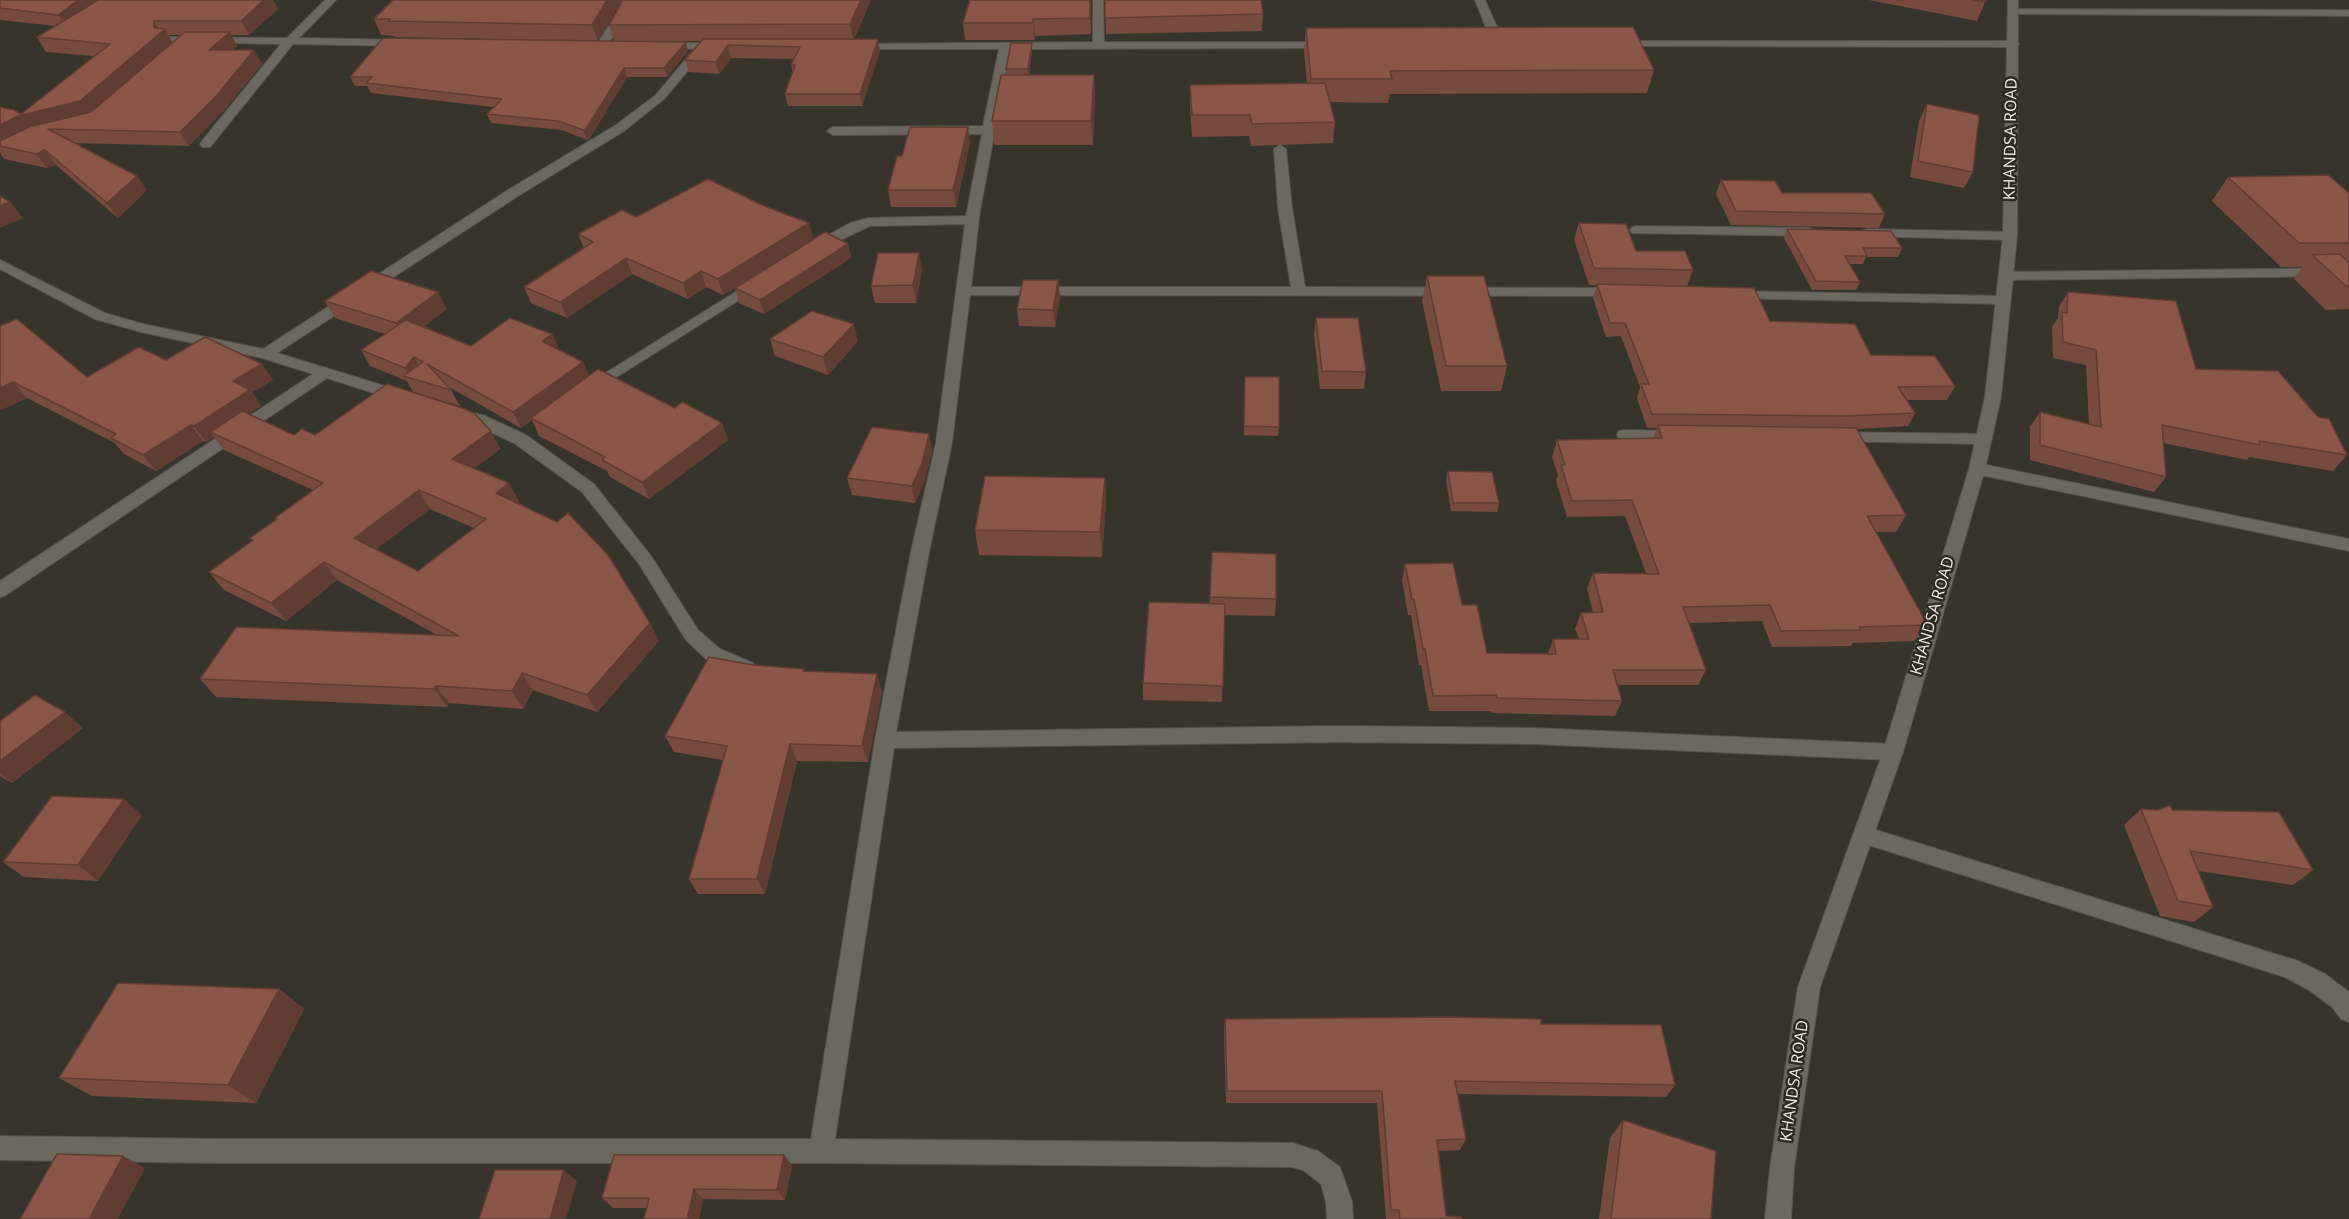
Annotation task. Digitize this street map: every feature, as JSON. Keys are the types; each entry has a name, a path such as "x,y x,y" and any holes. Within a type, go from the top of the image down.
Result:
{"street":[{"path":"206,144 289,42 331,0"},
{"path":"602,46 630,0"},
{"path":"1098,0 1099,45"},
{"path":"1480,0 1499,45"},
{"path":"2013,6 2349,13"},
{"name":"KHANDSA ROAD","path":"1778,1219 1782,1168 1809,987 1893,752 1977,469 1994,397 2010,236 2013,6"},
{"path":"168,39 417,44"},
{"path":"170,55 188,40"},
{"path":"1606,45 2013,44"},
{"path":"842,46 1346,45"},
{"path":"646,46 737,46"},
{"path":"265,354 513,193 620,128 660,97 702,46"},
{"path":"821,1151 885,740 890,682 944,443 972,220 987,130 1005,46"},
{"path":"833,131 987,130"},
{"path":"1280,149 1285,208 1298,291"},
{"path":"795,259 855,225 869,222 972,220"},
{"path":"1637,230 1823,233"},
{"path":"1858,233 2010,236"},
{"path":"2,267 100,316 141,328 265,354 424,403"},
{"path":"2006,276 2349,272"},
{"path":"2326,273 2341,288"},
{"path":"578,397 766,276"},
{"path":"963,291 1635,292"},
{"path":"1718,294 2004,300"},
{"path":"0,590 324,373"},
{"path":"446,410 525,435 588,488 645,560 692,635 701,645 735,666 760,672"},
{"path":"1625,435 1696,436"},
{"path":"1816,437 1984,438"},
{"path":"1977,469 2349,545"},
{"path":"885,740 1339,734 1533,736 1893,752"},
{"path":"1863,835 2290,968 2317,982 2342,1000 2349,1011"},
{"path":"0,1148 219,1151 821,1151 1292,1155 1309,1160 1331,1176 1339,1202 1340,1219"}],"building":[{"path":"2,0 78,0 58,15 0,8"},
{"path":"98,0 264,0 241,21 154,21 154,28 165,29 80,101 18,116 0,125 0,107 21,114 110,44 37,37"},
{"path":"393,0 607,0 592,25 374,19"},
{"path":"623,0 861,0 850,24 609,25"},
{"path":"970,0 1090,0 1090,18 1033,19 1033,23 963,23"},
{"path":"1105,0 1261,0 1263,14 1105,18"},
{"path":"1633,27 1654,70 1390,71 1392,79 1311,79 1306,28"},
{"path":"185,32 230,32 209,50 254,50 217,95 180,132 48,129 137,176 107,203 45,150 36,154 0,146 0,141 29,127 91,112"},
{"path":"383,38 686,42 664,68 624,68 586,129 583,130 558,121 487,114 502,99 366,83 372,77 350,77"},
{"path":"703,39 878,39 860,94 785,94 795,65 791,65 800,47 728,45 716,62 685,60"},
{"path":"1011,43 1032,43 1028,69 1006,69"},
{"path":"1001,75 1094,75 1091,121 992,121"},
{"path":"1325,83 1335,122 1252,124 1250,115 1192,115 1190,85"},
{"path":"1927,104 1979,115 1973,172 1918,161"},
{"path":"910,127 968,127 953,190 888,190 897,156 902,156"},
{"path":"2328,175 2349,193 2349,243 2299,243 2228,177"},
{"path":"708,179 762,205 809,223 718,279 701,271 683,283 626,258 560,302 524,287 593,242 578,234 622,210 636,217"},
{"path":"1721,180 1775,181 1782,193 1871,193 1885,214 1736,211"},
{"path":"0,196 10,202 0,206"},
{"path":"1579,223 1626,224 1636,251 1685,251 1693,270 1594,268"},
{"path":"1787,229 1891,231 1902,248 1863,248 1867,256 1845,256 1860,282 1816,281"},
{"path":"825,232 848,244 760,300 735,288"},
{"path":"878,253 919,253 913,285 871,286"},
{"path":"2340,254 2349,263 2349,286 2346,286 2312,255"},
{"path":"371,271 438,292 396,323 325,301"},
{"path":"1427,276 1484,276 1507,366 1446,366"},
{"path":"1023,280 1058,280 1053,310 1017,309"},
{"path":"1597,284 1754,288 1770,321 1855,324 1871,355 1935,356 1955,386 1898,387 1915,413 1846,416 1652,414 1641,384 1649,384 1625,323 1610,323"},
{"path":"2068,292 2176,301 2196,369 2278,371 2318,417 2329,419 2347,455 2259,441 2260,445 2162,425 2166,477 2040,445 2040,412 2101,427 2096,350 2063,342 2062,312 2067,313"},
{"path":"812,311 854,324 823,357 770,339"},
{"path":"510,318 552,334 542,341 583,362 513,412 427,364 451,390 403,376 423,362 414,357 405,368 361,350 406,320 471,346"},
{"path":"1316,318 1358,318 1366,372 1322,371"},
{"path":"17,319 87,377 139,347 166,360 205,337 262,364 233,381 250,390 143,455 111,438 116,434 13,382 0,388 0,326"},
{"path":"598,369 675,408 682,402 722,423 642,482 602,460 605,457 531,418"},
{"path":"1245,377 1279,377 1279,427 1244,426"},
{"path":"387,384 474,413 491,431 452,459 509,483 496,493 557,522 568,513 608,555 650,623 587,695 522,673 512,691 436,686 434,689 200,679 236,627 459,636 324,562 271,603 209,572 253,540 250,538 277,519 275,518 323,483 210,432 242,411 294,435 302,429 315,435","holes":["419,490 486,519 418,571 354,538"]},
{"path":"1658,425 1856,428 1906,515 1867,516 1926,622 1925,625 1859,627 1861,630 1781,631 1770,605 1683,607 1706,670 1613,670 1622,701 1497,698 1496,695 1433,696 1425,649 1423,649 1405,564 1453,563 1462,605 1477,605 1487,653 1556,654 1553,639 1589,639 1581,613 1603,612 1593,573 1659,574 1632,500 1572,501 1561,465 1565,465 1557,440 1662,438"},
{"path":"872,427 929,434 922,463 912,486 847,478"},
{"path":"1448,471 1492,472 1499,503 1453,503"},
{"path":"985,476 1105,478 1100,532 975,530"},
{"path":"1212,552 1276,554 1276,599 1210,597"},
{"path":"1149,602 1225,604 1223,686 1143,683"},
{"path":"709,657 753,665 804,669 803,671 877,674 862,746 790,744 757,879 689,879 727,746 665,736"},
{"path":"35,695 65,712 0,761 0,721"},
{"path":"52,796 124,799 78,865 3,862"},
{"path":"2170,805 2172,810 2279,812 2313,870 2190,851 2213,907 2178,901 2141,809 2158,810"},
{"path":"118,983 279,989 228,1085 59,1078"},
{"path":"1449,1017 1541,1019 1541,1024 1661,1025 1675,1085 1455,1081 1466,1139 1437,1140 1446,1216 1462,1219 1400,1219 1399,1210 1391,1210 1382,1091 1227,1091 1225,1019"},
{"path":"1623,1120 1716,1151 1711,1219 1611,1219"},
{"path":"57,1154 123,1156 89,1219 20,1219"},
{"path":"614,1155 784,1155 777,1190 694,1189 687,1219 644,1219 649,1198 602,1198"},
{"path":"495,1170 564,1170 550,1219 479,1219"}]}
